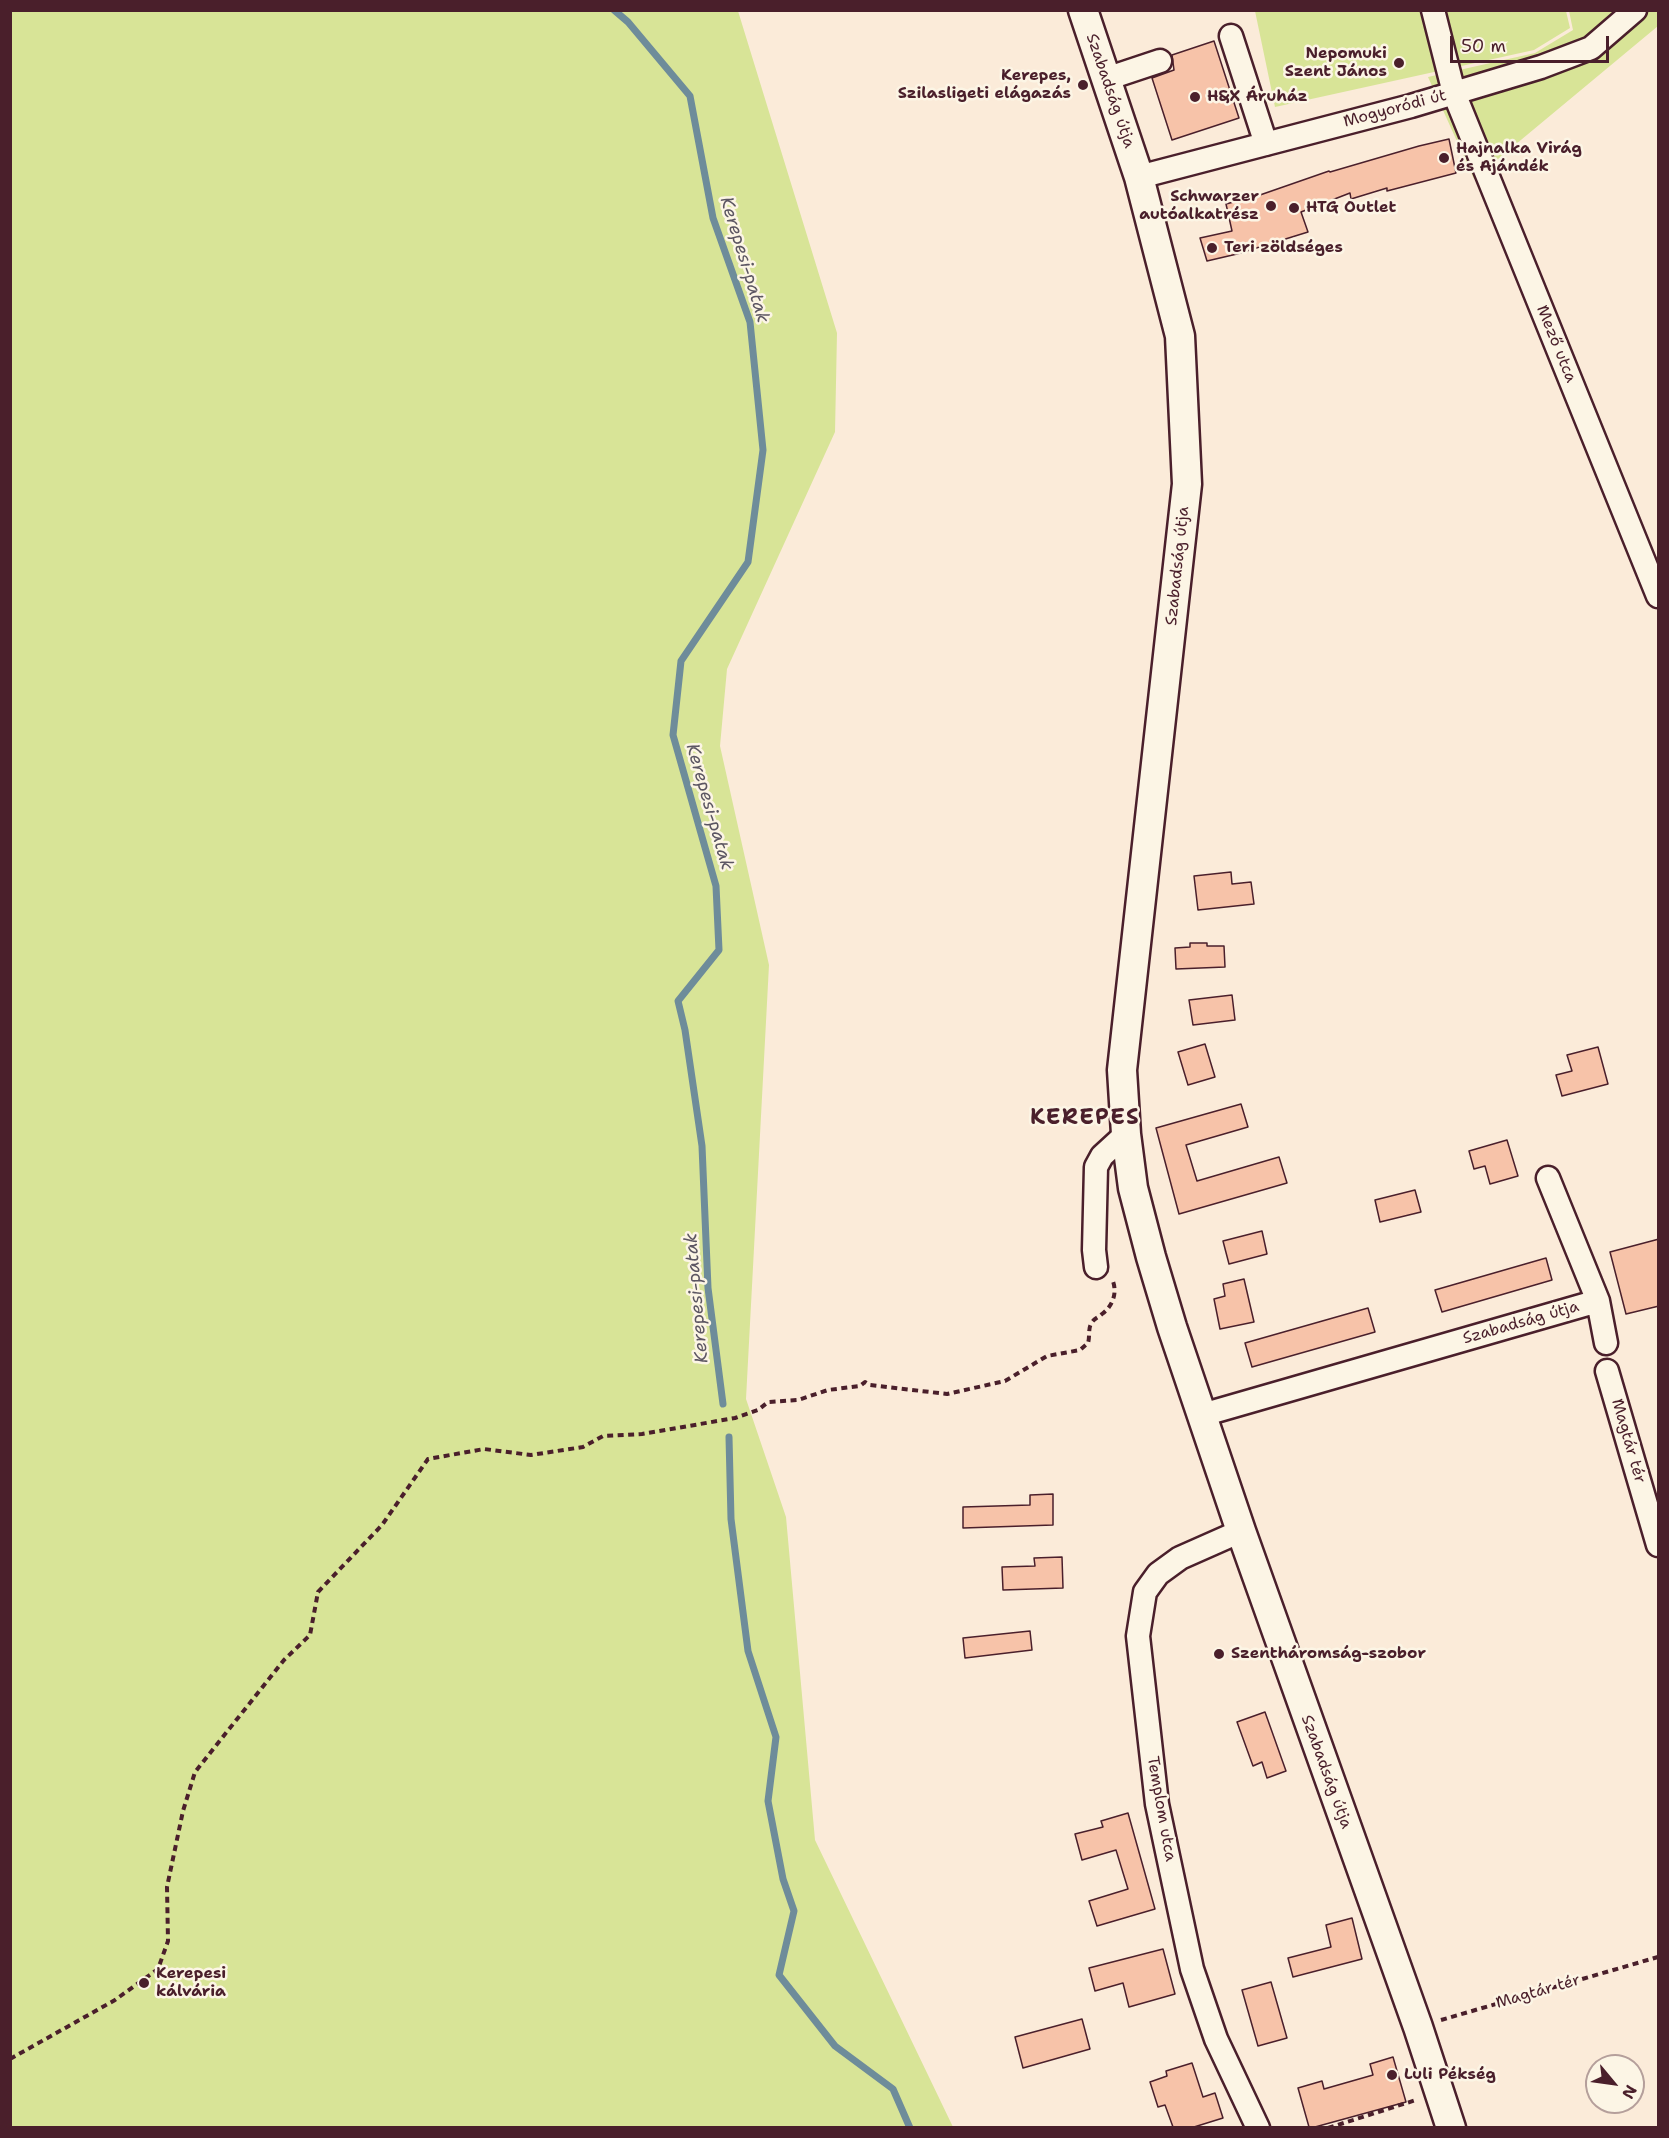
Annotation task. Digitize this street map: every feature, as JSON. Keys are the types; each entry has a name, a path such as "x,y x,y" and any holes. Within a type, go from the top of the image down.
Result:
{"main road":[{"name":"Szabadság útja","path":"1083,10 1139,177 1180,336 1187,484 1122,1070 1126,1134 1133,1188 1151,1257 1241,1531 1418,2027 1451,2127"}],"street":[{"name":"Mező utca","path":"1433,10 1454,93 1659,596"},
{"name":"Mogyoródi út","path":"1139,177 1454,93 1542,67 1591,48 1635,10"},
{"path":"1231,36 1266,144"},
{"path":"1106,79 1160,61"},
{"path":"1096,1267 1094,1250 1096,1167 1102,1156 1126,1134"},
{"name":"Szabadság útja","path":"1548,1178 1598,1300 1606,1343"},
{"name":"Szabadság útja","path":"1202,1415 1598,1300"},
{"name":"Magtár tér","path":"1607,1371 1659,1545"},
{"name":"Templom utca","path":"1241,1531 1179,1558 1158,1574 1145,1592 1138,1636 1157,1804 1192,1969 1216,2039 1258,2127"}],"path":[{"path":"10,2059 115,2000 158,1969 168,1941 168,1887 183,1811 195,1772 284,1660 310,1635 318,1592 382,1525 428,1459 484,1449 531,1455 583,1446 603,1436 642,1434 735,1418 758,1410 768,1402 798,1400 828,1390 860,1386 865,1383 947,1394 1005,1381 1047,1356 1080,1350 1088,1343 1092,1320 1103,1314 1114,1301 1113,1280 1096,1267"},
{"name":"Magtár tér","path":"1418,2027 1659,1957"},
{"path":"1328,2127 1440,2093"}],"green space":[{"path":"10,11 738,11 837,333 835,432 727,669 720,746 769,965 746,1399 786,1517 815,1840 953,2127 11,2127"},
{"path":"1255,11 1566,11 1570,28 1534,50 1275,107"},
{"path":"1569,11 1658,11 1658,26 1474,179 1428,77 1535,53 1573,30"}],"building":[{"name":"H&X Áruház","path":"1214,41 1239,118 1172,140 1152,78 1174,70 1172,55"},
{"path":"1449,139 1456,173 1387,191 1387,188 1351,199 1350,193 1301,212 1308,232 1207,261 1200,238 1232,231 1226,204 1260,195 1329,171"},
{"path":"1231,872 1232,884 1251,882 1254,904 1198,910 1194,876"},
{"path":"1190,943 1224,946 1225,967 1176,969 1175,948 1190,947"},
{"path":"1232,995 1235,1020 1193,1025 1189,1000"},
{"path":"1205,1044 1215,1077 1188,1085 1178,1052"},
{"path":"1598,1047 1608,1084 1562,1096 1556,1075 1572,1071 1567,1055"},
{"path":"1241,1104 1248,1127 1186,1145 1197,1181 1279,1157 1287,1183 1179,1214 1156,1128"},
{"path":"1507,1140 1518,1176 1490,1184 1485,1166 1474,1169 1469,1151"},
{"path":"1415,1190 1421,1212 1380,1222 1375,1200"},
{"path":"1262,1231 1267,1254 1229,1264 1223,1241"},
{"path":"1659,1239 1659,1306 1626,1314 1610,1252"},
{"path":"1546,1258 1552,1280 1442,1312 1435,1290"},
{"path":"1244,1279 1254,1322 1220,1329 1214,1299 1225,1296 1223,1284"},
{"path":"1368,1308 1375,1332 1252,1367 1245,1343"},
{"path":"1053,1494 1053,1525 963,1528 963,1507 1030,1505 1030,1495"},
{"path":"1062,1557 1063,1588 1003,1590 1002,1567 1035,1566 1034,1558"},
{"path":"1030,1631 1032,1650 965,1658 963,1638"},
{"path":"1265,1712 1286,1771 1267,1778 1262,1762 1253,1766 1237,1722"},
{"path":"1128,1813 1155,1909 1097,1926 1089,1901 1128,1889 1116,1850 1082,1860 1075,1834 1103,1827 1101,1821"},
{"path":"1352,1918 1362,1959 1293,1977 1288,1958 1331,1947 1326,1925"},
{"path":"1163,1949 1175,1994 1129,2007 1123,1983 1095,1991 1089,1968"},
{"path":"1271,1982 1287,2038 1258,2046 1242,1990"},
{"path":"1082,2019 1090,2049 1023,2068 1015,2037"},
{"path":"1393,2057 1406,2102 1309,2127 1298,2088 1322,2081 1324,2089 1373,2075 1370,2064"},
{"path":"1192,2063 1203,2097 1215,2093 1223,2118 1194,2127 1173,2127 1165,2105 1158,2107 1150,2082 1167,2076 1166,2071"}],"waterway":[{"name":"Kerepesi-patak","path":"614,10 628,22 690,96 713,218 750,322 763,450 748,562 681,661 673,735 716,886 719,950 678,1001 685,1030 702,1146 708,1288 723,1404"},
{"name":"Kerepesi-patak","path":"729,1437 731,1519 748,1651 776,1737 768,1801 783,1879 794,1911 779,1975 835,2046 893,2089 910,2128"}],"place":[{"name":"Nepomuki Szent János","path":"1399,63"},
{"name":"Kerepes, Szilasligeti elágazás","path":"1083,85"},
{"name":"H&X Áruház","path":"1195,97"},
{"name":"Hajnalka Virág és Ajándék","path":"1444,158"},
{"name":"Schwarzer autóalkatrész","path":"1271,206"},
{"name":"HTG Outlet","path":"1294,208"},
{"name":"Teri zöldséges","path":"1212,248"},
{"name":"Szentháromság-szobor","path":"1219,1654"},
{"name":"Kerepesi kálvária","path":"144,1983"},
{"name":"Luli Pékség","path":"1392,2075"}],"district":[{"name":"KEREPES","path":"1085,1118"}]}
